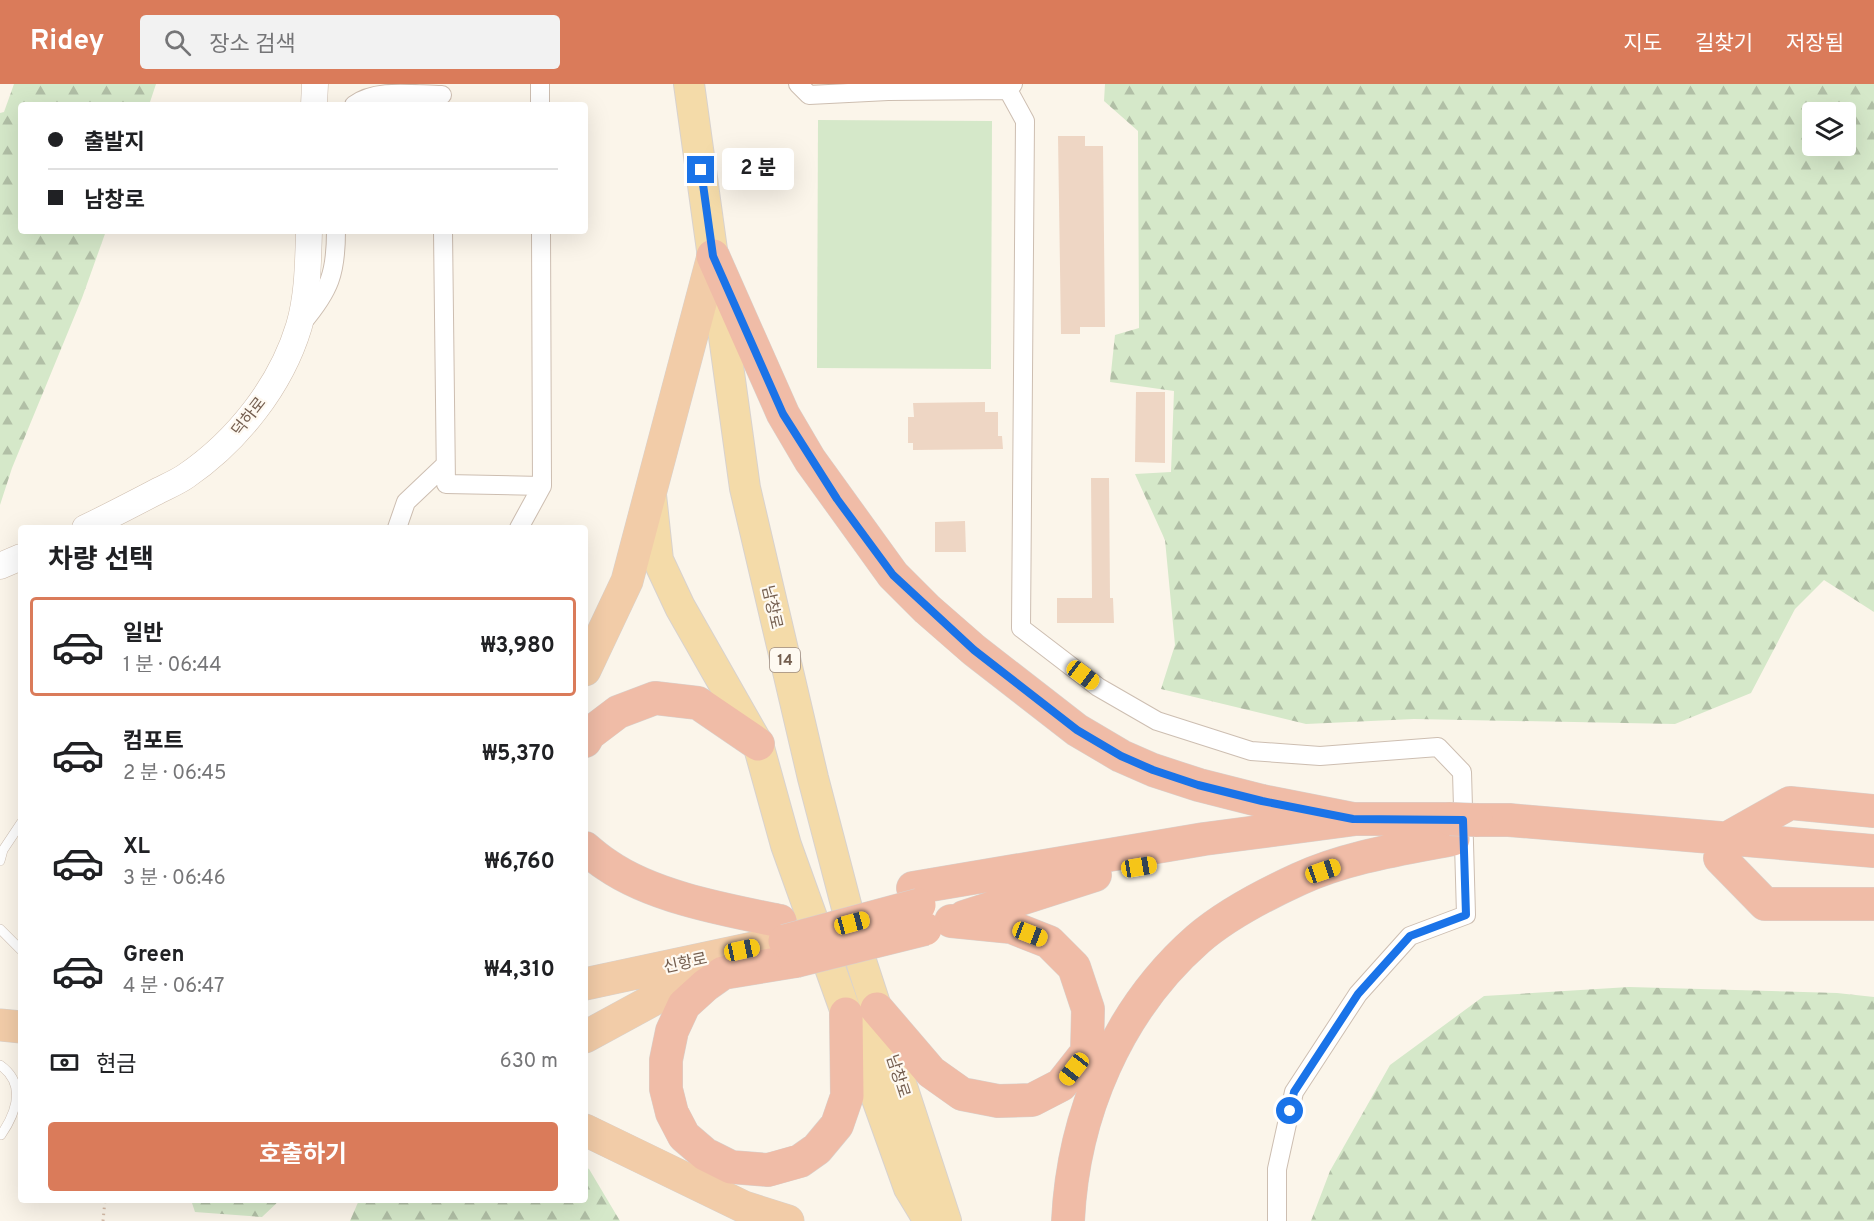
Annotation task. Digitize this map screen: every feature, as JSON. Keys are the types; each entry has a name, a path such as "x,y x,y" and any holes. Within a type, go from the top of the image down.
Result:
{"highway":[{"path":"588,664 627,581 713,256"},
{"path":"713,256 783,414 810,460 893,575 934,616 974,650 1077,730 1121,756 1153,770 1198,785 1262,801 1353,819 1462,831"},
{"path":"588,736 618,712 656,698 698,703 758,744"},
{"path":"1723,848 1790,803 1874,811"},
{"path":"927,911 1204,839 1353,819"},
{"path":"1068,1221 1069,1190 1092,1095 1114,1045 1139,1006 1169,968 1198,939 1238,910 1300,878 1367,856 1509,820 1723,848 1874,871"},
{"path":"861,1011 847,1096 837,1125 817,1149 800,1161 768,1170 732,1167 705,1154 684,1136 672,1113 666,1089 666,1060 672,1031 684,1005 723,973 787,941 1095,874 1206,856 1359,837 1462,831"},
{"path":"1723,848 1874,851"},
{"path":"1723,848 1765,904 1874,904"},
{"path":"588,850 608,866 650,888 724,910 787,941"},
{"path":"861,1011 931,1072 962,1094 998,1101 1032,1100 1061,1085 1087,1052 1088,1009 1074,967 1049,942 1011,927 927,911"},
{"name":"신항로","path":"588,965 787,941"},
{"name":"신항로","path":"588,983 787,941"},
{"path":"588,1035 675,987 723,973"},
{"path":"0,1006 18,1007"},
{"path":"0,1025 18,1027"},
{"path":"588,1131 744,1208 788,1221"}],"main road":[{"path":"314,102 315,84"},
{"name":"남창로","path":"689,84 745,488 813,778 860,958 861,1011 946,1221"},
{"name":"덕하로","path":"97,525 113,521 185,477 223,448 262,400 282,367 299,327 306,294 309,234"},
{"path":"651,490 658,560 690,624 758,744 786,845 861,1011 909,1188 929,1221"},
{"path":"0,566 18,558"}],"street":[{"path":"315,84 324,84"},
{"path":"540,84 540,102"},
{"path":"798,84 809,94 890,88 1010,87 1025,121 1021,628 1098,687 1157,721 1251,751 1320,756 1438,747 1462,772 1466,915 1410,936 1358,994 1294,1092 1277,1169 1276,1221"},
{"path":"359,102 375,95 442,95"},
{"path":"299,327 316,307 328,286 336,263 336,234"},
{"path":"443,234 446,484 542,486"},
{"path":"521,525 542,486 541,234"},
{"path":"398,525 406,502 446,465"}],"lane":[{"path":"0,861 3,850 18,828"},
{"path":"0,929 18,948"},
{"path":"0,1065 13,1079 17,1098 13,1117 1,1135"}],"path":[{"path":"104,1221 105,1203"}],"green space":[{"path":"14,84 156,84 150,102 18,102 18,234 105,234 82,298 12,468 0,505 0,113 4,112"},
{"path":"1105,84 1874,84 1874,612 1824,580 1795,609 1751,693 1675,724 1414,719 1306,724 1161,689 1175,645 1165,540 1135,474 1171,472 1174,391 1110,382 1115,335 1139,328 1138,131 1104,101"},
{"path":"818,120 992,121 991,369 817,368"},
{"path":"1629,987 1837,993 1874,997 1874,1221 1311,1221 1330,1171 1390,1065 1484,996"},
{"path":"588,1168 620,1221 350,1221 358,1203 588,1203"},
{"path":"192,1203 277,1203 262,1217 195,1212"}],"building":[{"path":"1058,136 1085,136 1085,146 1103,146 1105,327 1080,327 1080,334 1061,334"},
{"path":"1136,392 1165,392 1165,463 1135,462"},
{"path":"985,402 985,412 998,412 998,436 1002,436 1003,449 913,450 913,443 908,443 908,417 914,417 913,403"},
{"path":"1091,478 1109,478 1110,598 1113,598 1114,623 1057,623 1057,598 1092,598"},
{"path":"965,521 966,552 935,552 935,522"}],"route":[{"path":"701,170 713,256 783,414 810,460 893,575 927,609 974,650 1077,730 1121,756 1153,770 1198,785 1262,801 1353,819 1463,820 1466,915 1410,936 1358,994 1294,1092 1290,1111"}]}
